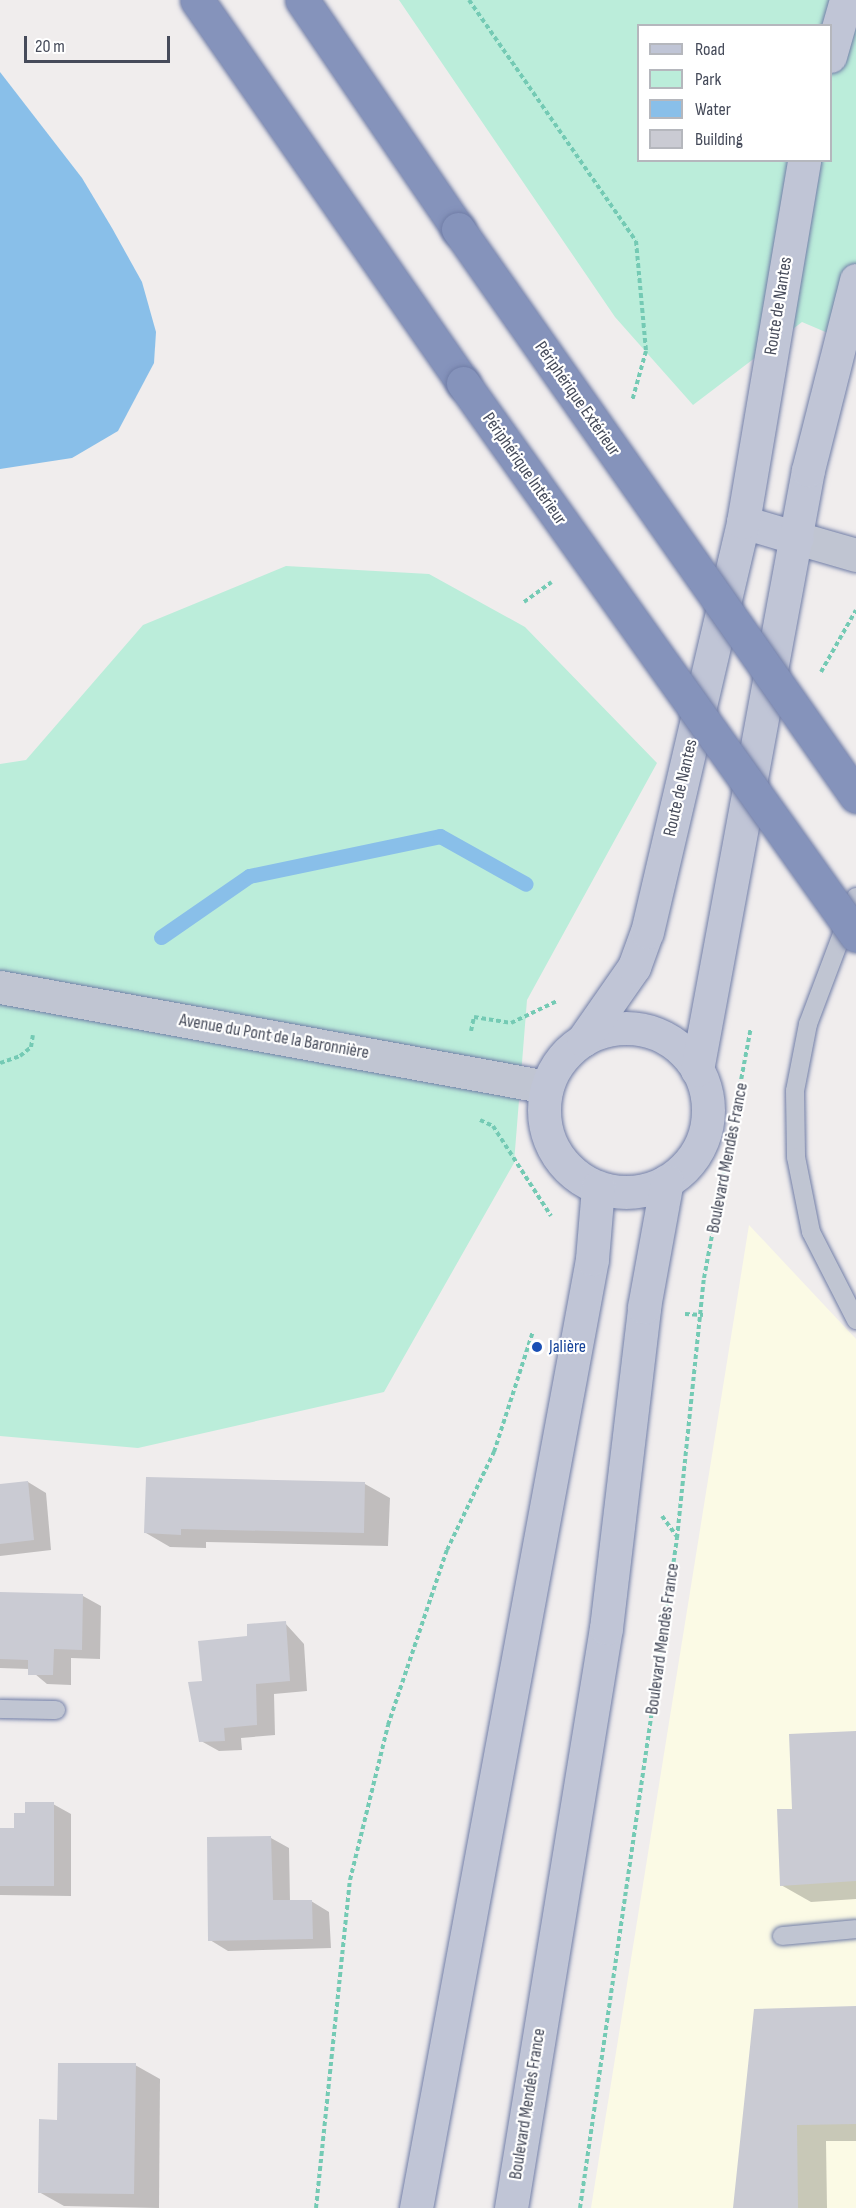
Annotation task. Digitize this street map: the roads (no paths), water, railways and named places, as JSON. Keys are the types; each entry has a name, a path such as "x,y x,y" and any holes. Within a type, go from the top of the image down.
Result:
{"highway":[{"name":"Périphérique Intérieur","path":"197,0 463,382 856,934"},
{"name":"Périphérique Extérieur","path":"302,0 458,229 856,796"}],"main road":[{"path":"832,52 846,0"},
{"name":"Route de Nantes","path":"583,1040 634,967 647,932 743,522 804,162"},
{"path":"697,1070 808,470 856,280"},
{"path":"743,522 797,538"},
{"path":"638,1028 673,1042 697,1070 706,1091 706,1130 693,1157 667,1181 638,1191 598,1186 572,1171 553,1147 545,1125 547,1087 560,1060 583,1040 610,1029 638,1028"},
{"name":"Boulevard Mendès France","path":"511,2208 606,1628 644,1307 667,1181"},
{"path":"416,2208 592,1259 598,1186"}],"street":[{"path":"797,538 856,555"},
{"name":"Avenue du Pont de la Baronnière","path":"0,987 547,1087"}],"lane":[{"path":"856,897 808,1024 795,1091 796,1157 811,1232 856,1320"},
{"path":"0,1709 56,1710"},
{"path":"782,1936 856,1929"}],"water":[{"path":"0,72 82,178 112,228 142,282 156,332 154,363 118,431 72,458 0,469"}],"waterway":[{"path":"161,937 249,876 440,836 526,884"}],"place":[{"name":"Jalière","path":"537,1347"}]}
